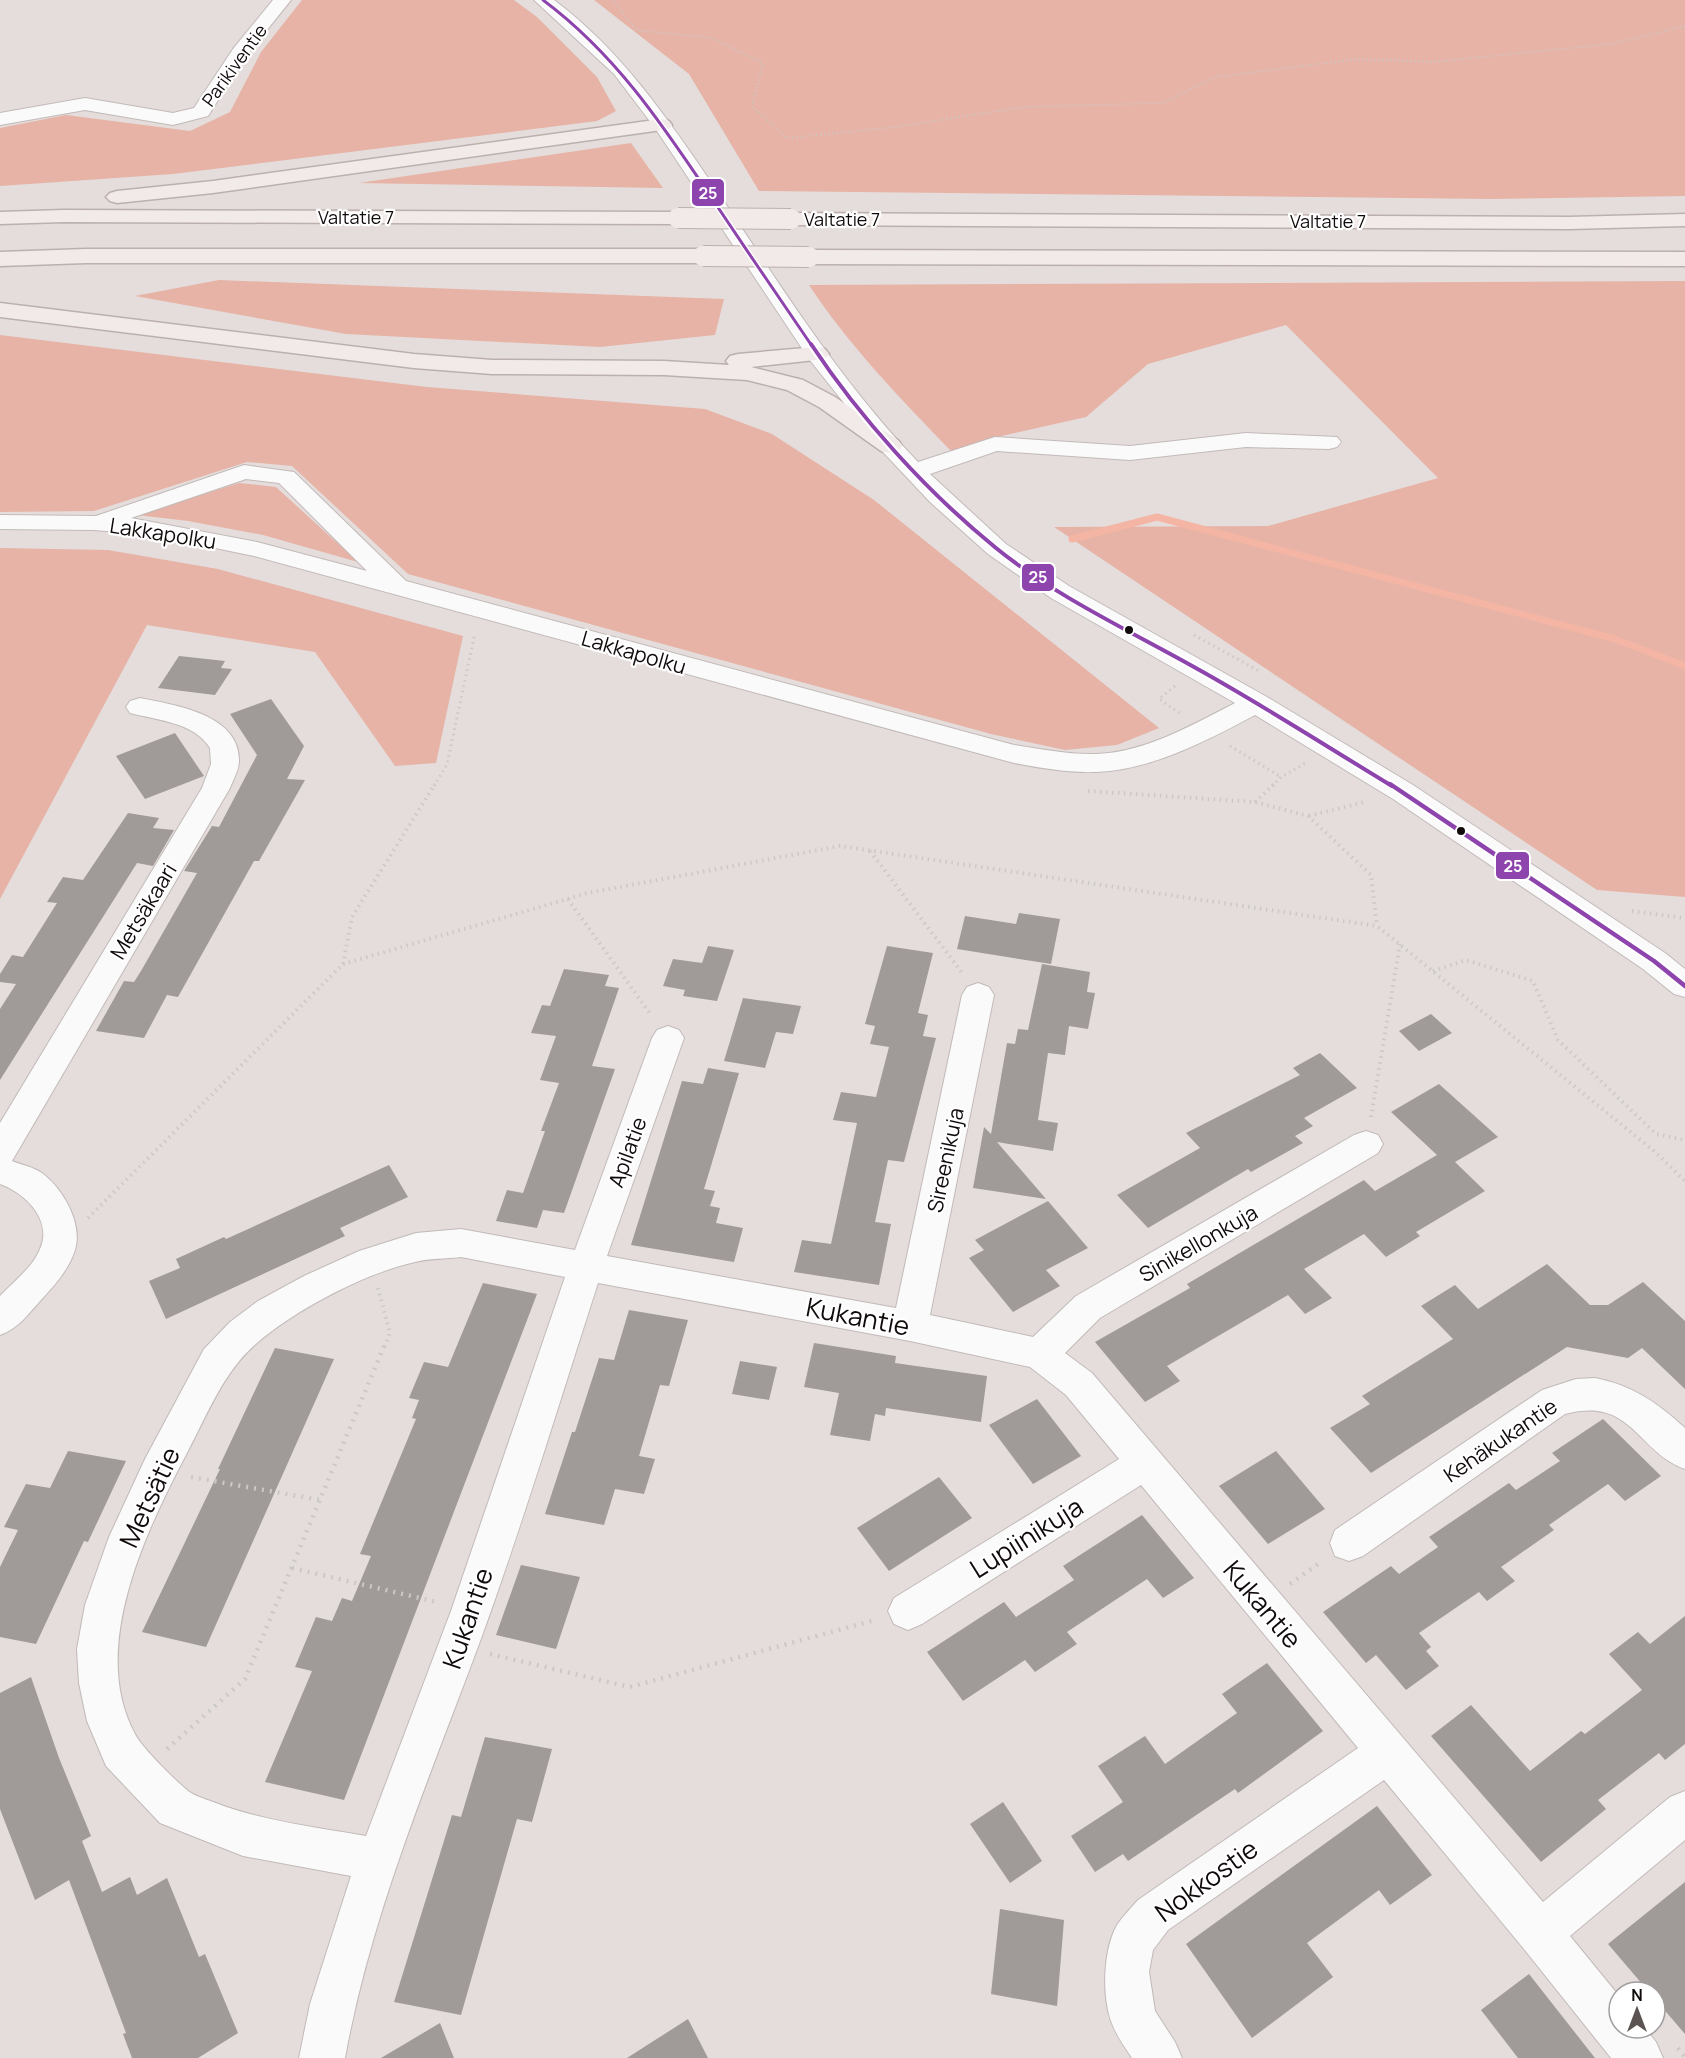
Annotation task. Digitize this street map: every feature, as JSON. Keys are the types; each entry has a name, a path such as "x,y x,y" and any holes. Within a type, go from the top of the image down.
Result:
{"highway":[{"path":"0,206 135,196 202,188 662,125"},
{"name":"Valtatie 7","path":"0,218 64,216 1569,223 1685,220"},
{"name":"Valtatie 7","path":"0,259 86,256 1685,259"},
{"path":"0,310 414,361 524,368 664,368 747,373 795,385 827,402 890,446"},
{"path":"664,368 817,354"}],"street":[{"name":"Parikiventie","path":"0,119 85,104 173,119 201,112 239,53 282,0"},
{"path":"543,0 559,12 620,70 662,125 817,354 890,446 997,549 1042,580 1257,703 1329,749 1403,792 1645,954 1685,986"},
{"path":"914,471 995,444 1130,453 1246,440 1329,442"},
{"path":"93,523 244,472 286,477 397,586"},
{"name":"Lakkapolku","path":"0,522 93,523 147,527 257,549 1014,754 1075,764 1135,758 1205,730 1257,703"},
{"name":"Metsäkaari","path":"0,1152 216,788 225,760 221,743 204,727 181,715 140,708"},
{"name":"Sireenikuja","path":"910,1326 978,995"},
{"name":"Apilatie","path":"586,1267 668,1038"},
{"name":"Sinikellonkuja","path":"1040,1354 1088,1307 1366,1144"},
{"path":"0,1170 28,1182 52,1206 60,1234 57,1253 48,1266 0,1320"},
{"name":"Metsätie","path":"378,1860 243,1835 175,1808 121,1751 108,1721 99,1683 97,1649 105,1605 128,1537 158,1471 217,1360 243,1333 271,1312 316,1286 371,1261 417,1247 461,1243 586,1267"},
{"name":"Kukantie","path":"322,2058 332,2004 378,1860 464,1628 586,1267 910,1326 1040,1354 1079,1384 1540,1933 1640,2058"},
{"name":"Kehäkukantie","path":"1349,1543 1555,1401 1574,1394 1619,1399 1640,1410 1685,1452"},
{"name":"Lupiinikuja","path":"908,1611 1144,1463"},
{"name":"Nokkostie","path":"1159,2058 1133,2019 1127,1972 1132,1941 1153,1915 1387,1753"},
{"path":"1540,1933 1685,1812"}],"path":[{"path":"614,0 636,30 712,38 763,63 752,106 787,138 896,128 1024,107 1162,103 1215,78 1359,59 1433,62 1611,44 1685,26"},
{"path":"343,964 352,917 447,764 475,632"},
{"path":"1205,730 1281,777"},
{"path":"1329,749 1281,777 1255,802 1308,816 1371,875 1377,926"},
{"path":"1308,816 1403,792"},
{"path":"60,1234 91,1216 343,964 588,893 840,846 1377,926 1654,1151 1685,1181"},
{"path":"869,850 978,995"},
{"path":"568,899 668,1038"},
{"path":"1366,1144 1400,944"},
{"path":"1433,971 1466,960 1533,981 1558,1040 1656,1134 1685,1140"},
{"path":"140,1773 245,1679 390,1333 371,1261"},
{"path":"158,1471 320,1500"},
{"path":"1284,1588 1349,1543"},
{"path":"292,1568 630,1687 908,1611"}],"shaded area":[{"path":"302,0 514,0 537,17 597,77 616,111 597,121 173,174 0,186 0,128 66,115 190,131 230,112 261,52"},
{"path":"594,0 1685,0 1685,196 1492,199 759,191 689,74"},
{"path":"631,143 663,188 359,183"},
{"path":"219,280 724,299 715,335 600,347 346,334 135,296"},
{"path":"1685,281 1685,897 1597,890 1054,527 1268,526 1438,478 1286,325 1148,364 1086,417 993,438 951,451 858,351 809,285"},
{"path":"0,335 427,387 705,409 772,434 874,500 1159,728 1117,745 1065,750 991,734 408,574 292,466 247,462 94,511 0,512"},
{"path":"239,483 276,487 358,562 263,535 188,521 137,515"},
{"path":"0,548 108,550 218,569 463,636 436,763 395,766 315,652 147,625 0,899"}],"building":[{"path":"179,656 225,661 221,668 232,669 215,695 158,688"},
{"path":"271,699 304,746 287,779 305,780 259,861 254,861 178,997 167,995 144,1038 96,1031 124,981 134,982 141,971 197,873 184,871 212,826 219,827 257,755 230,714"},
{"path":"175,733 204,776 145,799 116,756"},
{"path":"128,813 159,818 153,828 174,830 153,866 137,863 0,1080 0,1009 16,984 0,982 0,974 12,955 23,957 57,903 47,902 63,877 83,880"},
{"path":"1019,913 1060,919 1051,964 957,949 965,916 1016,924"},
{"path":"708,946 734,950 717,1001 683,996 685,990 663,986 673,959 702,963"},
{"path":"887,946 933,953 918,1013 928,1015 923,1036 936,1038 904,1162 888,1160 875,1222 891,1224 879,1285 794,1272 802,1240 831,1244 857,1123 833,1120 841,1092 876,1097 889,1047 870,1044 875,1026 865,1024"},
{"path":"1042,964 1090,972 1087,992 1095,993 1088,1029 1069,1026 1065,1055 1048,1053 1038,1120 1058,1123 1053,1151 997,1142 1046,1199 973,1188 984,1127 991,1134 1007,1043 1015,1044 1018,1029 1028,1030"},
{"path":"564,969 609,975 605,986 619,988 592,1066 615,1069 564,1213 543,1210 537,1228 496,1221 507,1190 523,1193 545,1131 541,1131 559,1083 540,1080 556,1036 531,1033 542,1005 550,1006"},
{"path":"743,998 801,1006 793,1034 776,1032 765,1068 724,1061"},
{"path":"1431,1014 1452,1033 1419,1051 1399,1031"},
{"path":"1320,1053 1357,1088 1304,1118 1313,1126 1295,1136 1303,1143 1251,1172 1248,1169 1148,1228 1117,1195 1200,1148 1186,1133 1300,1075 1293,1068"},
{"path":"708,1068 739,1073 704,1189 715,1191 710,1206 720,1208 716,1223 743,1228 734,1262 631,1245 682,1081 703,1084"},
{"path":"1439,1084 1498,1137 1455,1162 1485,1191 1416,1232 1420,1236 1386,1257 1364,1234 1304,1269 1332,1298 1305,1314 1288,1295 1167,1366 1180,1381 1145,1402 1095,1342 1190,1288 1187,1284 1364,1180 1375,1191 1437,1155 1391,1112"},
{"path":"389,1165 408,1197 340,1228 345,1236 166,1319 149,1281 180,1268 176,1259 224,1237 226,1239"},
{"path":"1048,1201 1088,1248 1046,1270 1060,1286 1013,1312 969,1258 984,1250 975,1240"},
{"path":"1547,1264 1590,1305 1608,1305 1643,1282 1685,1321 1685,1389 1642,1348 1628,1358 1567,1347 1371,1473 1330,1428 1370,1404 1362,1396 1453,1339 1421,1306 1455,1285 1478,1309"},
{"path":"483,1283 537,1294 344,1800 265,1782 312,1671 295,1667 316,1617 332,1621 342,1598 352,1601 371,1556 360,1554 416,1419 412,1418 419,1400 409,1398 424,1362 448,1367"},
{"path":"629,1310 688,1320 669,1386 660,1385 639,1456 655,1459 644,1494 615,1489 604,1525 545,1514 599,1358 614,1360"},
{"path":"814,1343 896,1356 895,1363 987,1376 981,1422 886,1408 885,1416 875,1414 870,1441 830,1435 839,1393 804,1387"},
{"path":"275,1348 334,1359 206,1647 142,1632 220,1469 218,1469"},
{"path":"740,1361 777,1367 769,1400 732,1394"},
{"path":"1037,1399 1081,1456 1033,1484 989,1425"},
{"path":"1603,1419 1661,1476 1625,1501 1608,1484 1549,1525 1554,1530 1501,1567 1515,1581 1487,1601 1479,1592 1419,1633 1431,1647 1426,1651 1439,1666 1406,1690 1376,1655 1366,1663 1323,1612 1391,1566 1399,1574 1438,1547 1429,1537 1509,1483 1516,1490 1560,1461 1552,1453"},
{"path":"68,1451 126,1461 88,1542 84,1541 36,1644 0,1637 0,1567 18,1530 4,1527 26,1484 50,1488"},
{"path":"1276,1451 1325,1509 1268,1544 1219,1486"},
{"path":"939,1477 972,1518 889,1571 857,1528"},
{"path":"1142,1515 1194,1578 1163,1598 1147,1579 1067,1632 1077,1644 1035,1672 1025,1660 963,1701 927,1652 1004,1602 1016,1617 1074,1580 1063,1566"},
{"path":"521,1565 580,1577 556,1649 496,1635"},
{"path":"1685,1616 1685,1744 1665,1760 1659,1753 1598,1800 1606,1809 1541,1862 1431,1736 1471,1705 1530,1771 1581,1731 1585,1734 1642,1690 1609,1654 1638,1632 1650,1644"},
{"path":"1267,1663 1323,1731 1238,1793 1235,1789 1128,1861 1123,1854 1095,1872 1071,1836 1123,1802 1098,1766 1145,1736 1165,1764 1237,1713 1222,1694"},
{"path":"31,1677 59,1758 91,1836 82,1841 102,1892 130,1877 137,1895 167,1878 199,1957 205,1954 238,2033 198,2058 132,2058 123,2034 126,2033 69,1880 35,1900 0,1809 0,1693"},
{"path":"485,1737 552,1749 532,1822 517,1819 461,2015 394,2002 452,1815 461,1817"},
{"path":"1003,1802 1042,1861 1010,1883 970,1824"},
{"path":"1377,1806 1432,1875 1390,1905 1379,1890 1307,1943 1333,1977 1252,2038 1186,1944"},
{"path":"1685,1882 1685,2034 1667,2013 1667,1980 1639,1980 1608,1944"},
{"path":"1000,1909 1064,1920 1057,2006 991,1994"},
{"path":"1529,1974 1595,2058 1518,2058 1481,2010"},
{"path":"688,2019 708,2058 627,2058"},
{"path":"440,2023 454,2058 381,2058"}],"waterway":[{"path":"1072,539 1157,517 1615,639 1685,666"}],"transit line":[{"name":"25","path":"543,0 559,12 620,70 662,125 817,354 890,446 939,497 997,549 1060,592 1198,669 1403,792 1654,961 1685,986"}]}
